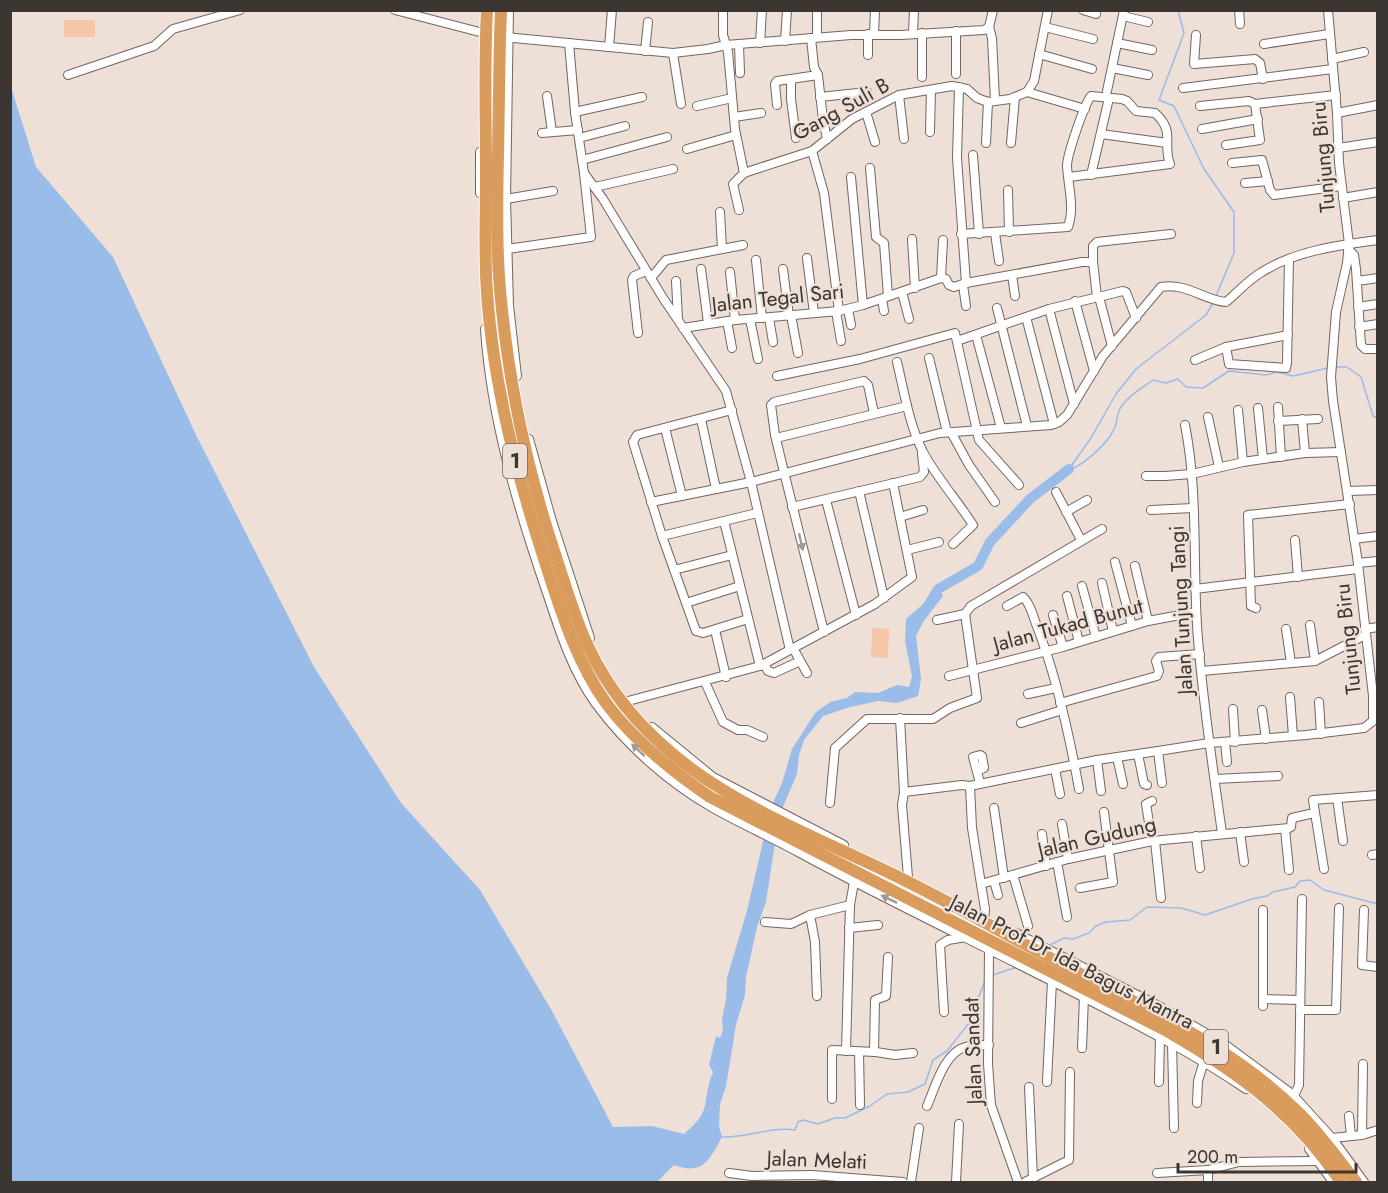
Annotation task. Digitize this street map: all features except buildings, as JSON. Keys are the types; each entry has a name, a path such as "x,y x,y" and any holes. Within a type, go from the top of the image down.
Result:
{"highway":[{"name":"1","path":"487,10 483,34 487,292 502,399 520,483 554,570 585,640 621,702 642,725 692,769 759,816"},
{"name":"1","path":"501,10 504,37 497,201 508,353 523,439 554,570 572,642 587,673 623,724 654,760 710,797 759,816 826,850 894,875 984,919"},
{"name":"Jalan Prof Dr Ida Bagus Mantra","path":"826,850 846,873 1031,967 1168,1033 1239,1063 1327,1144 1356,1182"},
{"name":"Jalan Prof Dr Ida Bagus Mantra","path":"984,919 1045,952 1168,1033"},
{"name":"Jalan Prof Dr Ida Bagus Mantra","path":"1284,1102 1303,1132 1341,1182"}],"street":[{"path":"68,75 154,46 173,29 240,10"},
{"path":"395,10 483,34 673,53 708,49 726,50 739,44 871,34 984,30 989,27"},
{"path":"482,10 483,34"},
{"path":"504,278 507,249 504,37 509,10"},
{"path":"609,47 612,10"},
{"path":"723,10 723,35 736,135 744,173 733,184 739,210"},
{"path":"760,43 762,10"},
{"path":"785,41 787,10"},
{"path":"817,10 814,67 818,75 827,139"},
{"path":"868,55 875,10"},
{"path":"914,10 922,77"},
{"path":"986,143 992,101 992,38 989,27 993,10"},
{"path":"966,306 957,158 959,87 967,89 977,98 992,101 1015,97 1027,92 1034,81 1048,10"},
{"path":"1083,10 1096,14"},
{"path":"1239,10 1240,24"},
{"name":"Tunjung Biru","path":"904,792 970,786 1097,760 1209,743 1321,734 1374,725 1374,684 1331,377 1336,312 1349,247 1341,186 1328,10"},
{"path":"1091,175 1124,14 1148,22"},
{"path":"645,51 648,22"},
{"path":"1045,27 1094,39"},
{"path":"956,31 956,74"},
{"path":"1264,44 1329,34"},
{"path":"1197,35 1195,64 1255,59 1260,63 1263,79"},
{"path":"507,249 591,237 569,43"},
{"path":"1117,43 1152,50"},
{"path":"739,44 740,73"},
{"path":"1332,59 1364,52"},
{"path":"673,53 681,104"},
{"path":"1039,54 1092,69"},
{"path":"1112,68 1148,75"},
{"path":"1183,88 1333,69"},
{"path":"777,105 776,83 818,75"},
{"path":"791,79 796,138"},
{"name":"Gang Suli B","path":"744,173 812,151 852,119 899,95 952,86 959,87"},
{"path":"930,90 930,132"},
{"path":"820,97 867,92"},
{"path":"1027,92 1084,109"},
{"path":"962,234 1068,227 1070,222 1067,165 1070,146 1091,96 1108,94 1127,101 1140,112 1155,113 1167,129 1167,155 1170,164 1069,177"},
{"path":"899,95 904,139"},
{"path":"1200,106 1249,101 1255,104 1335,95"},
{"path":"547,96 552,132"},
{"path":"576,112 642,97"},
{"path":"1011,143 1015,97"},
{"path":"697,105 732,98"},
{"path":"1226,145 1260,140 1255,104"},
{"path":"1337,113 1377,105"},
{"path":"866,112 874,142"},
{"path":"734,117 761,114"},
{"path":"1202,129 1258,119"},
{"path":"542,133 579,134 625,126"},
{"path":"1101,134 1167,143"},
{"path":"687,149 736,135"},
{"path":"582,160 667,136"},
{"path":"1338,148 1377,142"},
{"path":"812,151 824,194 841,310 842,341"},
{"path":"973,155 979,234"},
{"path":"1232,163 1262,160 1271,193 1274,195 1341,186"},
{"path":"870,168 876,237 884,243 884,311"},
{"path":"587,197 597,190 673,169"},
{"path":"584,173 726,391 792,649 807,672"},
{"path":"851,177 863,305"},
{"path":"1245,183 1268,181"},
{"path":"1008,190 1009,232"},
{"path":"506,199 553,191"},
{"path":"1343,198 1377,192"},
{"path":"720,212 722,249"},
{"path":"995,233 999,261"},
{"path":"1112,346 1098,297 1093,246 1097,242 1171,234"},
{"path":"912,239 915,288"},
{"path":"943,240 941,278 946,279 951,286 1082,262 1093,262"},
{"path":"651,502 751,482 949,432 1054,424 1063,419 1112,346 1161,287 1168,286 1226,302 1243,285 1263,271 1289,259 1377,240"},
{"path":"638,333 632,280 634,276 649,274 666,260 743,245"},
{"path":"1349,247 1354,255 1359,327 1363,348 1377,349"},
{"path":"807,258 814,313"},
{"path":"1226,347 1229,364 1284,368 1287,363 1289,259"},
{"path":"756,260 766,318 773,342"},
{"path":"702,269 708,324"},
{"path":"783,269 798,353"},
{"path":"730,272 732,348"},
{"path":"1012,275 1016,296"},
{"name":"Jalan Tegal Sari","path":"681,325 841,310 863,305 941,278"},
{"path":"1357,281 1377,278"},
{"path":"676,281 681,325"},
{"path":"957,341 1075,301 1125,291 1136,318"},
{"path":"902,292 909,319"},
{"path":"1075,301 1094,371"},
{"path":"1358,307 1377,304"},
{"path":"998,308 1026,426"},
{"path":"1049,309 1074,404"},
{"path":"841,310 851,325"},
{"path":"1026,317 1054,424"},
{"path":"750,319 759,359"},
{"path":"1359,327 1377,324"},
{"path":"777,376 860,359 952,333 956,334 979,440 1019,485"},
{"path":"976,335 1001,428"},
{"path":"1195,360 1226,347 1288,335"},
{"path":"929,358 949,432 995,502"},
{"path":"897,362 907,406 922,450 973,525 953,544"},
{"path":"824,632 776,438 772,403 864,381 868,385 874,413"},
{"path":"731,406 701,419 633,438 662,536 696,631 702,633 748,619"},
{"path":"776,438 907,406"},
{"path":"1278,407 1281,457"},
{"path":"1258,408 1263,459"},
{"path":"1238,410 1243,462"},
{"path":"1208,417 1218,467"},
{"path":"701,419 716,489"},
{"path":"1302,419 1305,453"},
{"path":"1278,421 1318,419"},
{"name":"Jalan Tunjung Tangi","path":"1185,425 1192,474 1196,612 1209,743"},
{"path":"665,428 682,496"},
{"path":"792,507 922,475 922,450"},
{"path":"1146,476 1165,477 1192,474 1263,459 1305,453 1341,452"},
{"path":"628,701 726,677 762,665 856,615 912,578 893,483"},
{"path":"1348,491 1377,490"},
{"path":"859,491 884,598"},
{"path":"1056,492 1081,540"},
{"path":"826,500 856,615"},
{"path":"1066,512 1087,500"},
{"path":"1256,608 1251,606 1248,515 1350,504"},
{"path":"1151,510 1193,508"},
{"path":"900,517 923,510"},
{"path":"662,536 757,513"},
{"path":"724,521 762,665 774,673 798,662 799,659"},
{"name":"Jalan Tukad Bunut","path":"965,614 971,606 1101,529"},
{"path":"1354,539 1377,536"},
{"path":"1294,540 1298,577"},
{"path":"908,550 939,542"},
{"path":"674,570 732,555"},
{"path":"1195,589 1298,577 1377,561"},
{"path":"1115,562 1132,626"},
{"path":"1135,566 1148,621"},
{"path":"554,570 608,675 628,701 653,728 759,816 786,830 908,877 984,919"},
{"path":"1102,583 1113,631"},
{"path":"686,603 740,586"},
{"path":"1082,586 1096,637"},
{"path":"1067,596 1079,642"},
{"path":"1008,606 1021,597 1025,597 1046,650 1079,789"},
{"name":"Jalan Tukad Bunut","path":"949,676 1063,647 1148,621 1196,612"},
{"path":"830,803 836,747 867,719 933,719 950,708 975,700 977,696 965,614 937,620"},
{"path":"1053,615 1063,647"},
{"path":"1310,625 1315,661"},
{"path":"1202,671 1315,661 1377,627"},
{"path":"1286,629 1291,663"},
{"path":"715,630 726,677"},
{"path":"1021,723 1061,706 1157,676 1159,672 1156,661 1159,657 1200,654"},
{"path":"705,682 723,722 738,730 747,730 763,737"},
{"path":"1029,694 1056,688"},
{"path":"1290,697 1293,736"},
{"path":"1318,702 1321,734"},
{"path":"1233,709 1235,742"},
{"path":"1262,710 1266,739"},
{"path":"900,718 904,792 902,804 908,877"},
{"path":"1225,742 1227,762"},
{"path":"1209,743 1222,833"},
{"path":"1158,751 1162,783"},
{"path":"1138,754 1144,784 1147,784"},
{"path":"1117,757 1123,784"},
{"path":"1097,760 1101,791"},
{"path":"1056,769 1059,794"},
{"path":"977,771 980,783"},
{"path":"1215,779 1278,776"},
{"path":"970,786 972,828 984,919"},
{"path":"1324,869 1313,800 1377,795"},
{"path":"1337,798 1343,841"},
{"path":"1152,801 1146,804 1154,841 1161,898"},
{"path":"994,808 1009,877 1028,926"},
{"path":"1080,888 1113,882 1104,812"},
{"path":"1289,870 1285,829 1291,827 1292,818 1314,813"},
{"path":"1062,824 1068,860"},
{"name":"Jalan Gudung","path":"981,884 1057,862 1154,841 1285,829"},
{"path":"786,830 846,873 854,882 989,950 1017,960"},
{"path":"1240,832 1244,862"},
{"path":"1042,834 1046,866"},
{"path":"1196,836 1200,868"},
{"path":"1057,862 1067,917"},
{"path":"994,881 998,895"},
{"path":"846,1051 850,905 854,882"},
{"path":"1284,1102 1299,1085 1302,899"},
{"path":"765,922 791,924 810,915 850,905"},
{"path":"1263,910 1263,1002 1336,1010 1339,908"},
{"path":"1364,910 1362,964 1377,967"},
{"path":"810,915 815,942 817,996"},
{"path":"849,928 878,925"},
{"path":"944,1012 940,945 948,940 966,937"},
{"name":"Jalan Sandat","path":"989,950 991,1105 1018,1182"},
{"path":"1045,952 1140,996 1223,1043 1284,1102 1332,1138 1364,1182"},
{"path":"874,1052 875,1000 886,996 888,957"},
{"path":"1031,967 1084,998 1168,1033 1246,1089 1284,1102 1306,1145 1333,1182"},
{"path":"1047,1082 1052,981"},
{"path":"1082,1048 1084,998"},
{"path":"1159,1082 1168,1033"},
{"path":"1168,1033 1174,1128"},
{"path":"927,1106 946,1064 953,1055 962,1048 989,1045"},
{"path":"832,1099 830,1052 832,1050 895,1055 912,1053"},
{"path":"859,1052 860,1105"},
{"path":"1197,1103 1198,1081 1204,1061"},
{"path":"1362,1135 1363,1064"},
{"path":"1029,1087 1029,1180 1069,1160 1070,1072"},
{"path":"1349,1116 1351,1136"},
{"path":"956,1182 959,1124"},
{"path":"911,1182 919,1128"},
{"path":"1332,1138 1362,1135 1377,1130"},
{"path":"1157,1173 1208,1170 1239,1162 1318,1161"},
{"path":"1208,1170 1208,1182"},
{"name":"Jalan Melati","path":"729,1173 782,1179 903,1182"}],"shaded area":[{"path":"64,20 95,20 95,37 64,37"},
{"path":"872,628 889,629 888,658 871,657"}],"water":[{"path":"10,84 36,167 113,257 196,435 314,667 401,803 480,890 552,1011 613,1127 652,1126 684,1134 702,1114 713,1072 709,1065 716,1036 720,1038 723,1030 727,978 747,911 771,807 782,783 792,749 815,713 830,702 847,698 855,692 878,693 897,685 909,687 912,676 905,641 906,619 922,605 937,586 943,596 923,622 916,636 921,679 918,696 897,703 878,701 823,716 804,740 799,755 797,774 779,816 766,902 757,927 746,977 745,995 736,1025 726,1086 720,1104 719,1126 722,1137 714,1152 699,1167 684,1168 674,1165 657,1182 11,1182"}],"waterway":[{"path":"1178,10 1184,33 1159,100 1174,106 1204,169 1234,212 1234,253 1216,296"},
{"path":"1069,469 1091,438 1116,394 1136,369 1206,315 1213,303"},
{"path":"1336,367 1347,367 1361,377 1373,416 1378,418"},
{"path":"1070,469 1087,459 1104,443 1114,430 1119,410 1124,403 1153,380 1166,383 1178,379 1186,387 1203,388 1229,371 1266,375 1277,372 1293,376 1328,368"},
{"path":"931,601 938,589 978,566 990,542 1030,499 1069,469"},
{"path":"1048,946 1064,938 1073,939 1089,933 1096,926 1106,922 1130,920 1147,907 1181,908 1205,915 1295,887 1300,881 1310,880 1324,890 1378,904"},
{"path":"993,975 1017,967"},
{"path":"722,1137 786,1129 795,1130 798,1122 803,1120 818,1124 835,1118 845,1118 870,1106 887,1094 908,1092 925,1084 933,1060 947,1051 976,1014 977,1001 985,981"}]}
